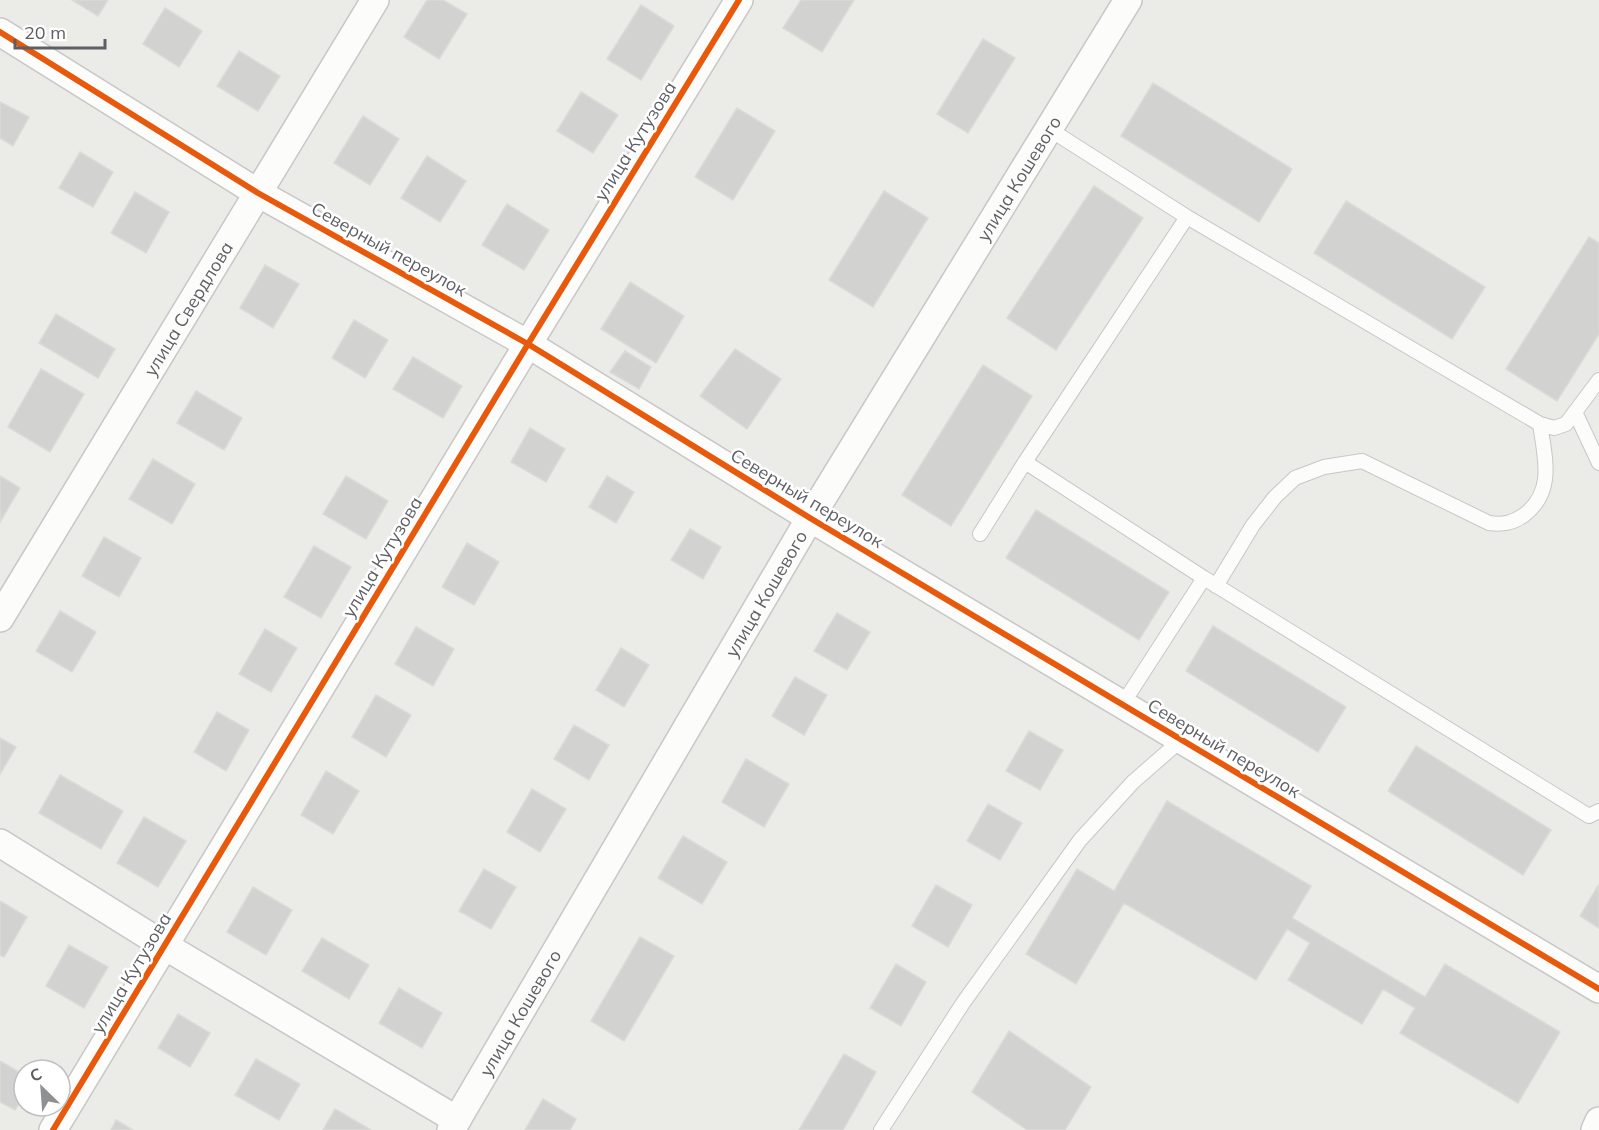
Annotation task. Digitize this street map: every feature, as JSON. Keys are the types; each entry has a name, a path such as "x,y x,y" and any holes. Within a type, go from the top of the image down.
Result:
{"street":[{"name":"улица Свердлова","path":"0,618 375,0"},
{"name":"улица Кутузова","path":"53,1130 528,344 739,0"},
{"name":"улица Кошевого","path":"454,1125 810,518 1128,0"},
{"name":"Северный переулок","path":"0,32 258,194 528,344 810,518 1599,989"},
{"path":"0,843 454,1125"},
{"path":"1595,1130 1599,1121"}],"lane":[{"path":"1049,129 1187,218 1540,424 1554,428 1566,424 1599,380"},
{"path":"980,534 1025,462 1187,218"},
{"path":"1575,412 1599,463"},
{"path":"1216,586 1253,525 1275,497 1295,478 1324,468 1362,461 1489,523 1502,525 1519,518 1540,499 1547,479 1540,424"},
{"path":"1025,462 1216,586 1589,816 1599,811"},
{"path":"1122,705 1204,578"},
{"path":"881,1130 963,1003 1080,840 1133,782 1181,740"}],"building":[{"path":"72,0 108,0 98,16"},
{"path":"427,0 443,0 467,14 439,59 404,37"},
{"path":"801,0 854,0 822,52 783,28"},
{"path":"641,5 674,26 641,80 607,59"},
{"path":"165,8 202,31 179,67 143,44"},
{"path":"983,39 1015,58 968,133 937,114"},
{"path":"239,51 280,76 258,111 217,86"},
{"path":"1153,83 1292,169 1259,222 1121,136"},
{"path":"581,92 618,115 593,153 557,131"},
{"path":"0,102 29,117 13,146 0,138"},
{"path":"737,108 775,131 733,200 695,177"},
{"path":"363,116 399,139 370,185 334,163"},
{"path":"80,152 113,172 93,207 59,188"},
{"path":"427,156 466,181 440,222 401,198"},
{"path":"1094,186 1143,218 1056,350 1007,318"},
{"path":"884,191 928,218 873,307 829,280"},
{"path":"135,192 169,212 146,253 111,233"},
{"path":"1346,201 1485,287 1452,339 1314,253"},
{"path":"507,204 549,230 524,270 482,245"},
{"path":"1589,237 1599,243 1599,334 1557,401 1506,369"},
{"path":"265,265 299,284 273,328 240,308"},
{"path":"630,282 684,316 656,363 601,329"},
{"path":"56,314 115,349 98,378 39,343"},
{"path":"354,320 388,340 365,378 332,358"},
{"path":"735,349 781,379 747,429 700,396"},
{"path":"625,351 651,367 639,389 610,372"},
{"path":"413,357 462,386 443,418 393,389"},
{"path":"983,365 1032,396 951,526 902,495"},
{"path":"41,369 84,394 50,452 8,427"},
{"path":"196,391 242,418 224,450 177,423"},
{"path":"530,428 565,449 546,482 511,462"},
{"path":"153,459 195,484 172,524 129,499"},
{"path":"0,476 20,488 0,522"},
{"path":"346,476 388,501 366,539 323,514"},
{"path":"607,476 634,492 616,523 589,507"},
{"path":"1036,510 1169,592 1139,640 1006,558"},
{"path":"690,529 721,547 703,579 671,560"},
{"path":"104,537 141,558 119,597 82,576"},
{"path":"467,543 499,562 474,605 442,587"},
{"path":"314,546 351,567 321,618 284,597"},
{"path":"60,611 96,632 72,672 36,651"},
{"path":"837,613 870,632 847,670 814,651"},
{"path":"1213,626 1346,707 1318,752 1186,671"},
{"path":"416,627 454,649 433,686 395,664"},
{"path":"265,629 297,648 271,692 239,674"},
{"path":"621,648 649,665 624,707 596,690"},
{"path":"795,677 827,695 804,735 772,716"},
{"path":"376,695 411,715 386,757 352,737"},
{"path":"217,712 249,730 226,771 194,752"},
{"path":"574,725 609,745 589,780 554,759"},
{"path":"1029,731 1063,750 1040,790 1006,771"},
{"path":"0,738 16,747 0,774"},
{"path":"1416,746 1551,830 1523,875 1388,791"},
{"path":"746,759 789,784 764,827 722,802"},
{"path":"326,771 359,791 333,834 301,815"},
{"path":"60,775 123,811 101,849 39,813"},
{"path":"532,789 566,809 540,852 507,832"},
{"path":"1167,801 1311,886 1292,918 1425,997 1445,964 1560,1032 1518,1103 1400,1033 1415,1008 1383,989 1362,1024 1288,980 1310,943 1287,929 1256,980 1124,903 1076,984 1026,954 1077,869 1114,891"},
{"path":"988,804 1022,823 1000,860 967,841"},
{"path":"144,817 186,841 158,887 117,863"},
{"path":"683,836 727,862 702,904 658,878"},
{"path":"484,869 516,887 491,929 459,911"},
{"path":"1599,884 1599,928 1580,916"},
{"path":"936,885 972,905 948,947 912,926"},
{"path":"253,887 292,910 266,955 227,932"},
{"path":"0,901 27,917 4,957 0,955"},
{"path":"640,937 674,956 624,1041 591,1021"},
{"path":"322,938 369,965 349,999 302,971"},
{"path":"69,945 108,967 84,1008 46,986"},
{"path":"896,964 926,982 901,1026 870,1008"},
{"path":"399,988 442,1013 422,1048 379,1023"},
{"path":"178,1014 210,1033 190,1067 158,1048"},
{"path":"1009,1031 1091,1087 1065,1130 1027,1130 972,1092"},
{"path":"844,1054 876,1072 843,1130 799,1130"},
{"path":"256,1059 300,1084 279,1120 235,1095"},
{"path":"0,1061 12,1068 12,1108 0,1102"},
{"path":"543,1099 576,1119 570,1130 525,1130"},
{"path":"335,1109 371,1130 323,1130"},
{"path":"116,1120 133,1130 111,1130"}],"cycle path":[{"path":"53,1130 528,344 739,0"},
{"path":"0,32 258,193 528,344 810,518 1599,989"}]}
